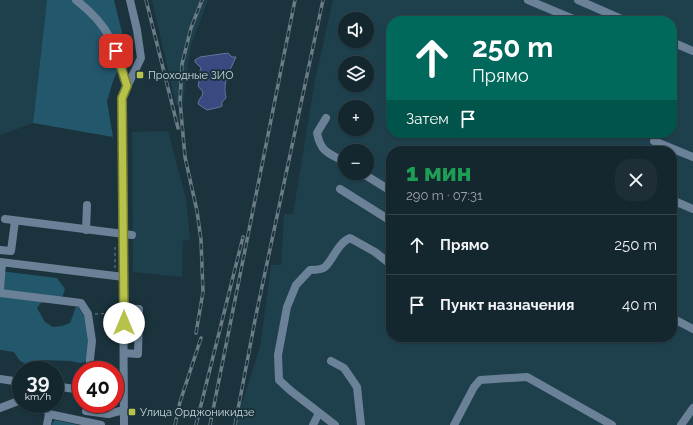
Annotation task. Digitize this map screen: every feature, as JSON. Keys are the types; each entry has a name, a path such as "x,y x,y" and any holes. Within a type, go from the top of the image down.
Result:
{"street":[{"path":"76,0 91,12 108,33 116,51 127,86"},
{"path":"124,361 124,277 119,234 122,98 141,58 138,30 130,0"},
{"path":"528,0 566,16"},
{"path":"578,0 615,16"},
{"path":"677,44 693,51"},
{"path":"326,118 317,133 319,144 323,149 338,158"},
{"path":"654,141 666,146"},
{"path":"677,150 693,157"},
{"path":"373,180 386,188"},
{"path":"340,189 386,218"},
{"path":"677,202 693,209"},
{"path":"86,230 87,205"},
{"path":"5,220 132,235"},
{"path":"0,250 10,251 15,221"},
{"path":"335,425 279,380 278,355 288,307 296,285 310,270 325,267 345,240 350,238 375,252 386,261"},
{"path":"0,289 1,262 124,277"},
{"path":"0,293 81,304 88,314 92,341 90,361"},
{"path":"124,308 139,309 138,354 124,353"},
{"path":"677,321 693,329"},
{"path":"331,361 344,368 357,387 361,425"},
{"path":"454,425 474,387 480,380 527,376 612,425"},
{"path":"0,378 12,380"},
{"path":"0,408 12,403"},
{"path":"681,425 693,408"},
{"path":"101,413 112,413"},
{"path":"124,413 124,425"},
{"path":"313,425 319,413"},
{"path":"47,425 49,414 101,425"}],"path":[{"path":"115,276 119,234"},
{"path":"88,314 115,313"}],"shaded area":[{"path":"0,0 47,0 33,123 1,135 0,138"},
{"path":"47,0 114,0 127,53 114,78 107,101 113,137 33,123"},
{"path":"152,0 208,0 191,45 183,106 176,105"},
{"path":"333,0 693,0 693,425 237,425 241,407 260,347 271,265 281,265 284,214 293,214 315,80"},
{"path":"168,131 186,199 190,239 183,241 182,277 133,272 132,132"},
{"path":"0,271 57,278 65,289 62,298 41,303 37,308 45,322 53,327 70,323 76,307 78,307 87,321 89,345 86,361 20,361 14,352 0,350"},
{"path":"55,420 78,425 52,425"}],"water":[{"path":"228,53 232,57 236,57 226,81 226,98 222,102 222,106 207,110 198,104 203,92 198,86 199,82 197,79 201,68 195,60 200,57"}],"railway":[{"path":"146,0 178,128"},
{"path":"196,333 203,292 201,240 197,211 185,157 180,101 182,64 191,28 202,0"},
{"path":"210,425 295,0"},
{"path":"235,425 256,315 323,0"},
{"path":"196,425 243,237"},
{"path":"175,425 180,402 201,338"}],"place":[{"name":"Проходные ЗИО","path":"140,75"},
{"name":"Улица Орджоникидзе","path":"132,412"}],"route":[{"path":"116,51 127,86 122,98 124,323"}]}
